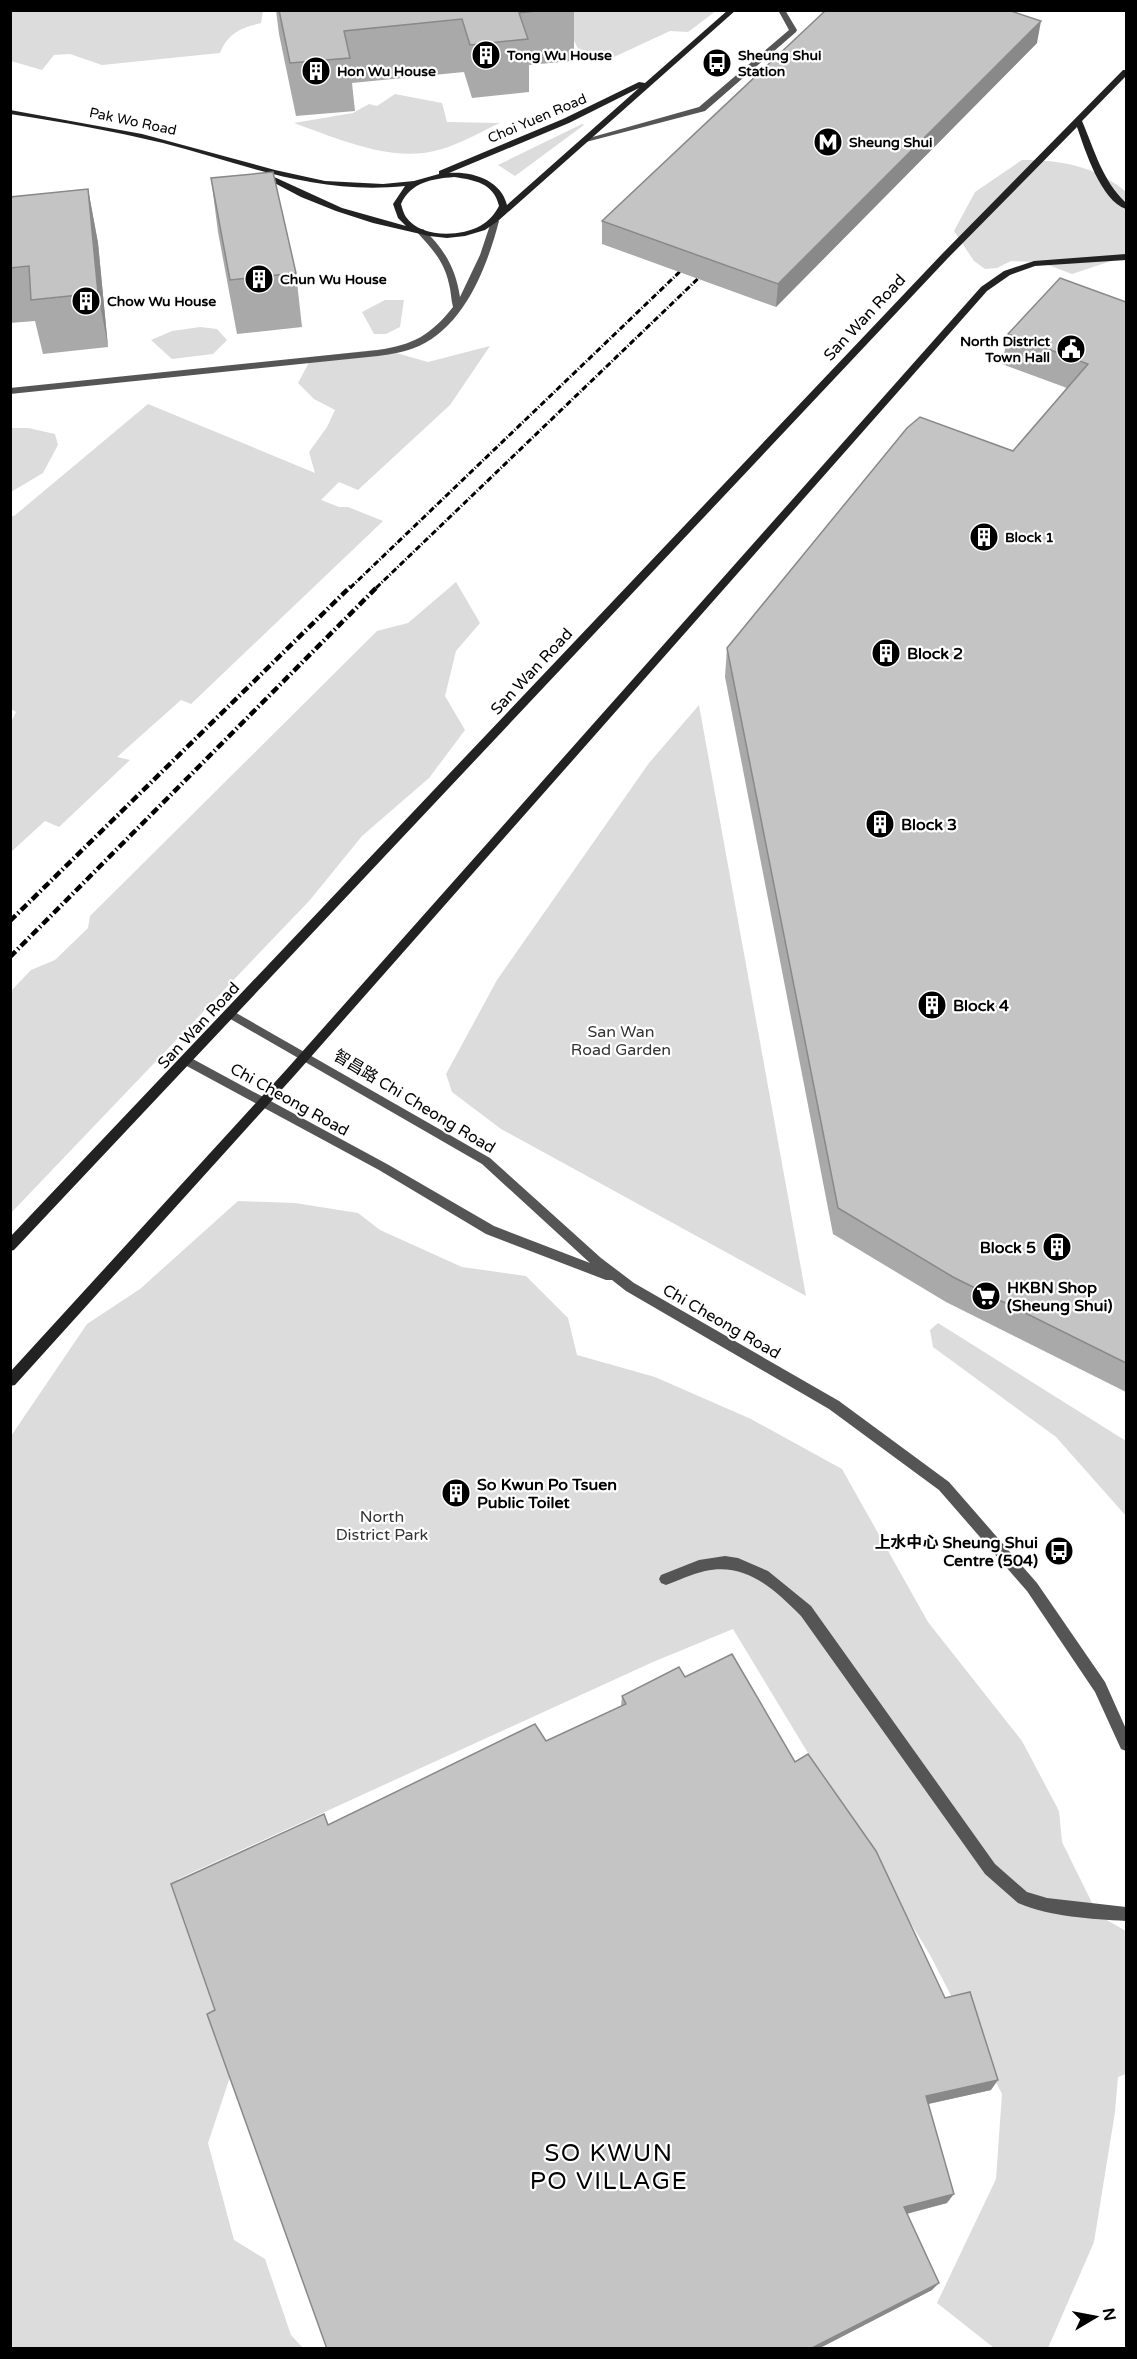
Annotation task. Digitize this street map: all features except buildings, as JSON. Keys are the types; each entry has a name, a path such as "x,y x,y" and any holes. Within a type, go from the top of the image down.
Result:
{"street":[{"name":"Choi Yuen Road","path":"498,217 733,10"},
{"path":"586,140 702,109 793,30 781,10"},
{"name":"San Wan Road","path":"10,1246 187,1062 945,256 1126,72"},
{"name":"Choi Yuen Road","path":"426,179 575,117 656,77"},
{"name":"Pak Wo Road","path":"10,112 139,135 247,166 333,186 375,188 415,183"},
{"path":"1079,122 1093,164 1105,184 1126,207"},
{"name":"Pak Wo Road","path":"247,166 327,206 388,225 420,231"},
{"path":"10,391 397,350 428,337 445,322 456,306 481,267 502,198 490,184 479,179 454,175 415,183 400,196 397,212 402,219 420,231 446,259 455,283 456,306"},
{"path":"420,231 447,236 461,235 486,227 498,217"},
{"path":"10,1381 308,1056 382,969 984,289 1007,273 1034,264 1126,257"},
{"name":"智昌路 Chi Cheong Road","path":"231,1014 308,1056 486,1161 597,1262 625,1282"},
{"name":"Chi Cheong Road","path":"187,1062 490,1230 625,1282 834,1405 944,1486 1032,1587 1100,1687 1126,1744"},
{"path":"666,1579 711,1563 743,1565 776,1581 806,1611 990,1869 1023,1898 1047,1905 1126,1914"}],"green space":[{"path":"11,10 263,11 261,23 236,32 223,46 220,53 102,65 70,54 54,55 42,70 11,61"},
{"path":"560,11 716,11 688,32 670,31 614,57 578,49"},
{"path":"395,94 442,103 447,122 500,123 443,149 407,154 357,145 294,123 353,113 369,104 377,106"},
{"path":"584,125 515,176 498,165"},
{"path":"1022,160 1064,163 1090,170 1115,183 1126,192 1126,256 1072,274 1040,262 1011,261 997,268 985,269 974,261 954,231 975,192"},
{"path":"385,300 404,300 400,327 386,334 374,334 362,312"},
{"path":"200,327 217,329 227,340 213,354 172,359 151,340 172,331"},
{"path":"490,346 450,405 358,490 339,482 321,500 339,507 348,507 383,521 191,704 181,700 117,757 130,760 59,827 45,821 11,852 10,724 16,712 10,708 11,516 14,516 148,404 315,473 309,452 327,427 335,410 314,399 298,383 312,357 382,349 428,362"},
{"path":"11,428 28,428 55,434 58,445 43,473 11,492"},
{"path":"456,582 480,623 456,651 445,696 465,730 429,778 362,836 310,900 11,1213 11,991 31,970 55,960 88,928 90,916 377,631 408,623"},
{"name":"San Wan Road Garden","path":"699,705 806,1296 501,1129 452,1092 446,1074 497,980 649,763"},
{"name":"North District Park","path":"238,1201 295,1203 358,1213 380,1230 462,1267 526,1276 568,1318 577,1355 655,1377 751,1419 842,1469 928,1622 1022,1741 1059,1811 1062,1842 1098,1915 1126,1931 1126,2074 1118,2077 1115,2112 1094,2242 1048,2348 994,2348 937,2303 996,2179 1002,2094 930,1955 733,1629 653,1662 178,1879 187,1916 217,1942 233,2068 208,2143 234,2240 265,2259 291,2335 303,2348 11,2348 11,1436 87,1324 140,1289"},
{"path":"938,1323 1126,1441 1126,1516 1056,1437 933,1347 930,1330"}],"railway":[{"path":"350,588 692,260"},
{"path":"376,588 709,268"},
{"path":"10,921 351,586"},
{"path":"10,957 376,588"}],"place":[{"name":"Tong Wu House","path":"486,55"},
{"name":"Sheung Shui Station","path":"717,63"},
{"name":"Hon Wu House","path":"316,71"},
{"name":"Sheung Shui","path":"828,142"},
{"name":"Chun Wu House","path":"259,279"},
{"name":"Chow Wu House","path":"86,301"},
{"name":"North District Town Hall","path":"1071,349"},
{"name":"Block 1","path":"984,537"},
{"name":"Block 2","path":"886,653"},
{"name":"Block 3","path":"880,824"},
{"name":"Block 4","path":"932,1005"},
{"name":"Block 5","path":"1057,1247"},
{"name":"HKBN Shop (Sheung Shui)","path":"986,1296"},
{"name":"So Kwun Po Tsuen Public Toilet","path":"456,1493"},
{"name":"上水中心 Sheung Shui Centre (504)","path":"1059,1551"}],"district":[{"name":"SO KWUN PO VILLAGE","path":"609,2167"}]}
